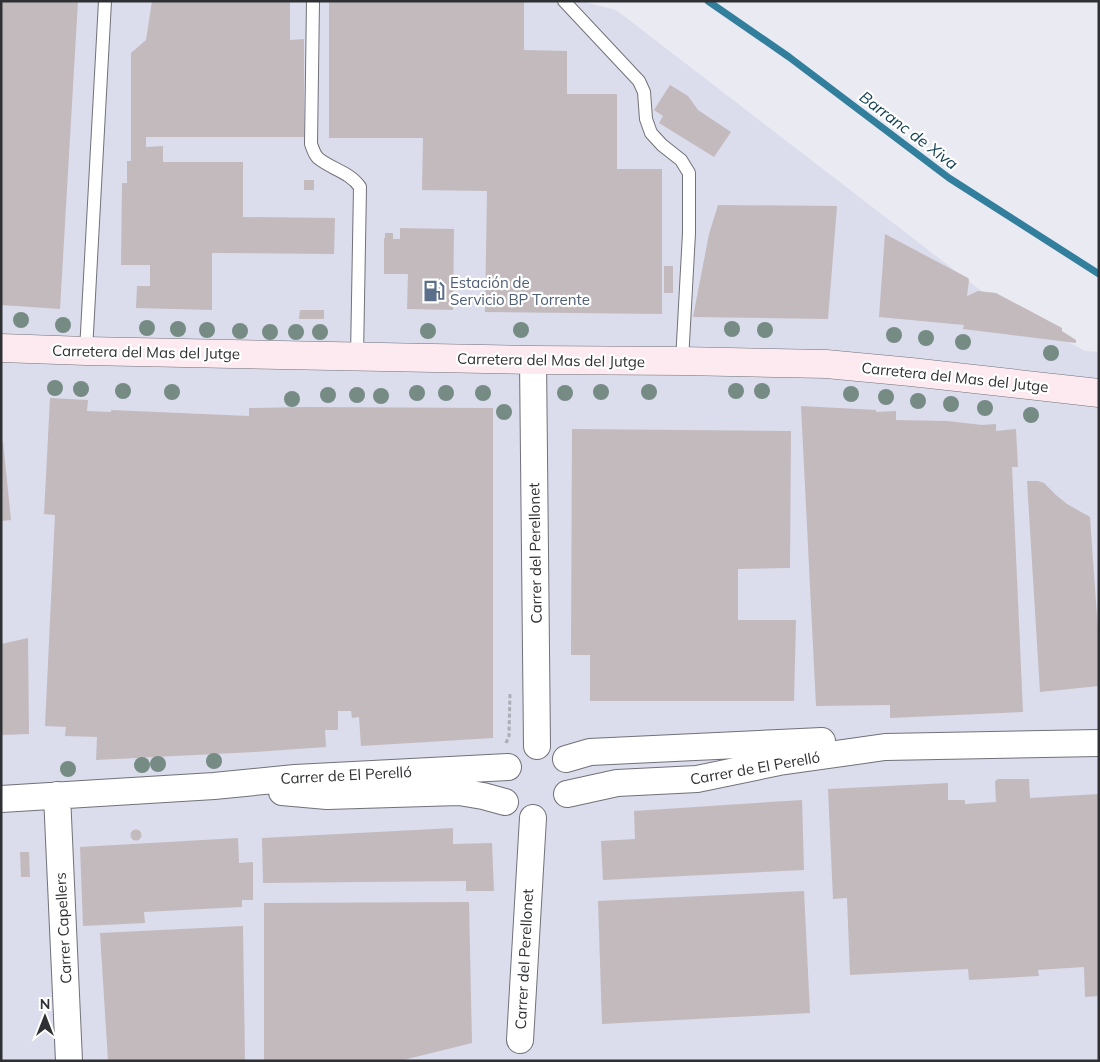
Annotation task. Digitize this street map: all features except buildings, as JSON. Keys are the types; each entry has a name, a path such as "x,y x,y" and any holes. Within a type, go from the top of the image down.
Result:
{"street":[{"name":"Carretera del Mas del Jutge","path":"1,348 357,357 826,364 1099,393"},
{"name":"Carrer del Perellonet","path":"532,360 537,746"},
{"name":"Carrer de El Perelló","path":"566,758 590,752 844,740 885,747"},
{"name":"Carrer de El Perelló","path":"567,794 617,782 697,779 779,762 885,747 1099,744"},
{"path":"537,746 552,748 566,758 572,776 571,787 559,805 544,815 532,818 514,813 505,802 502,786 508,766 519,754 537,746"},
{"name":"Carrer de El Perelló","path":"1,799 214,786 295,778 508,766"},
{"name":"Carrer de El Perelló","path":"214,786 327,796 458,792 505,802"},
{"name":"Carrer Capellers","path":"57,795 69,1061"},
{"name":"Carrer del Perellonet","path":"520,1040 532,818"}],"lane":[{"path":"86,351 105,1"},
{"path":"313,1 311,144 319,158 355,180 360,187 357,357"},
{"path":"564,1 639,81 644,92 646,120 650,133 681,160 689,173 689,233 682,361"}],"shaded area":[{"path":"1,1 580,1 616,10 1001,306 1085,351 1099,352 1099,1061 1,1061"}],"waterway":[{"name":"Barranc de Xiva","path":"708,1 789,57 949,178 1099,274"}],"place":[{"name":"Estación de Servicio BP Torrente","path":"434,291"}]}
